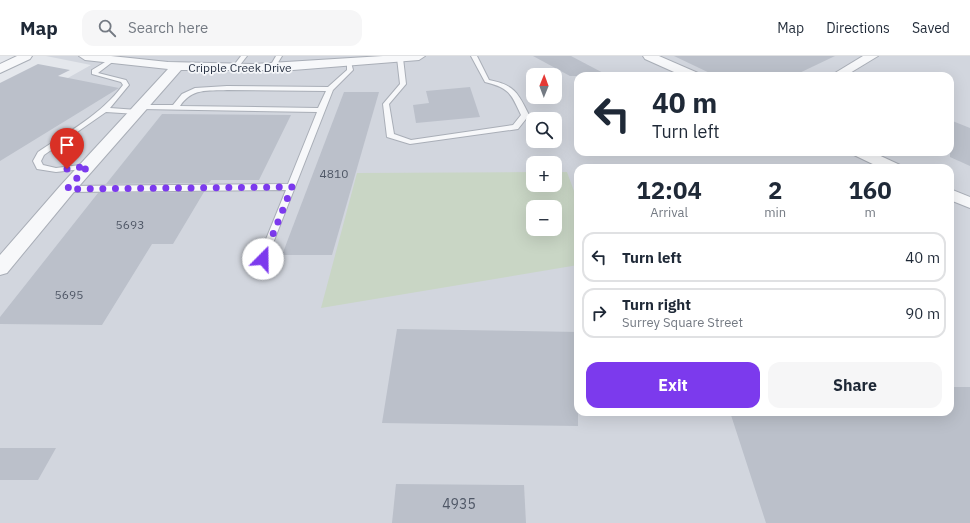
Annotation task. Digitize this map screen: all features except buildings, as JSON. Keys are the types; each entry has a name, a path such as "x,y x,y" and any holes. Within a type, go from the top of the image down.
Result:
{"street":[{"path":"0,69 26,56"},
{"name":"Cripple Creek Drive","path":"85,56 177,68 234,69 349,63 418,56"},
{"path":"649,56 685,72"},
{"path":"843,72 872,56"},
{"path":"0,268 67,189 177,68"},
{"path":"868,156 885,164"},
{"path":"954,196 970,203"}],"lane":[{"path":"234,69 244,56"},
{"path":"272,68 279,56"},
{"path":"400,58 403,84 386,104 390,135 410,142 515,127 525,115 514,91 506,84 487,81 474,56"},
{"path":"88,166 47,170 40,168 37,161 41,154 104,110 126,84 124,81 95,74 94,71 111,59"},
{"path":"263,259 330,89 334,83 350,70 349,63"},
{"path":"175,108 184,95 194,90 227,88 330,89"},
{"path":"104,110 175,108 321,110"},
{"path":"67,189 292,187"}],"shaded area":[{"path":"46,56 970,56 970,523 0,523 0,116 91,65"}],"green space":[{"path":"526,172 526,192 562,192 562,172 567,172 574,191 574,266 321,308 357,173"}],"route":[{"path":"67,169 88,166 67,189 292,187 263,259"}]}
